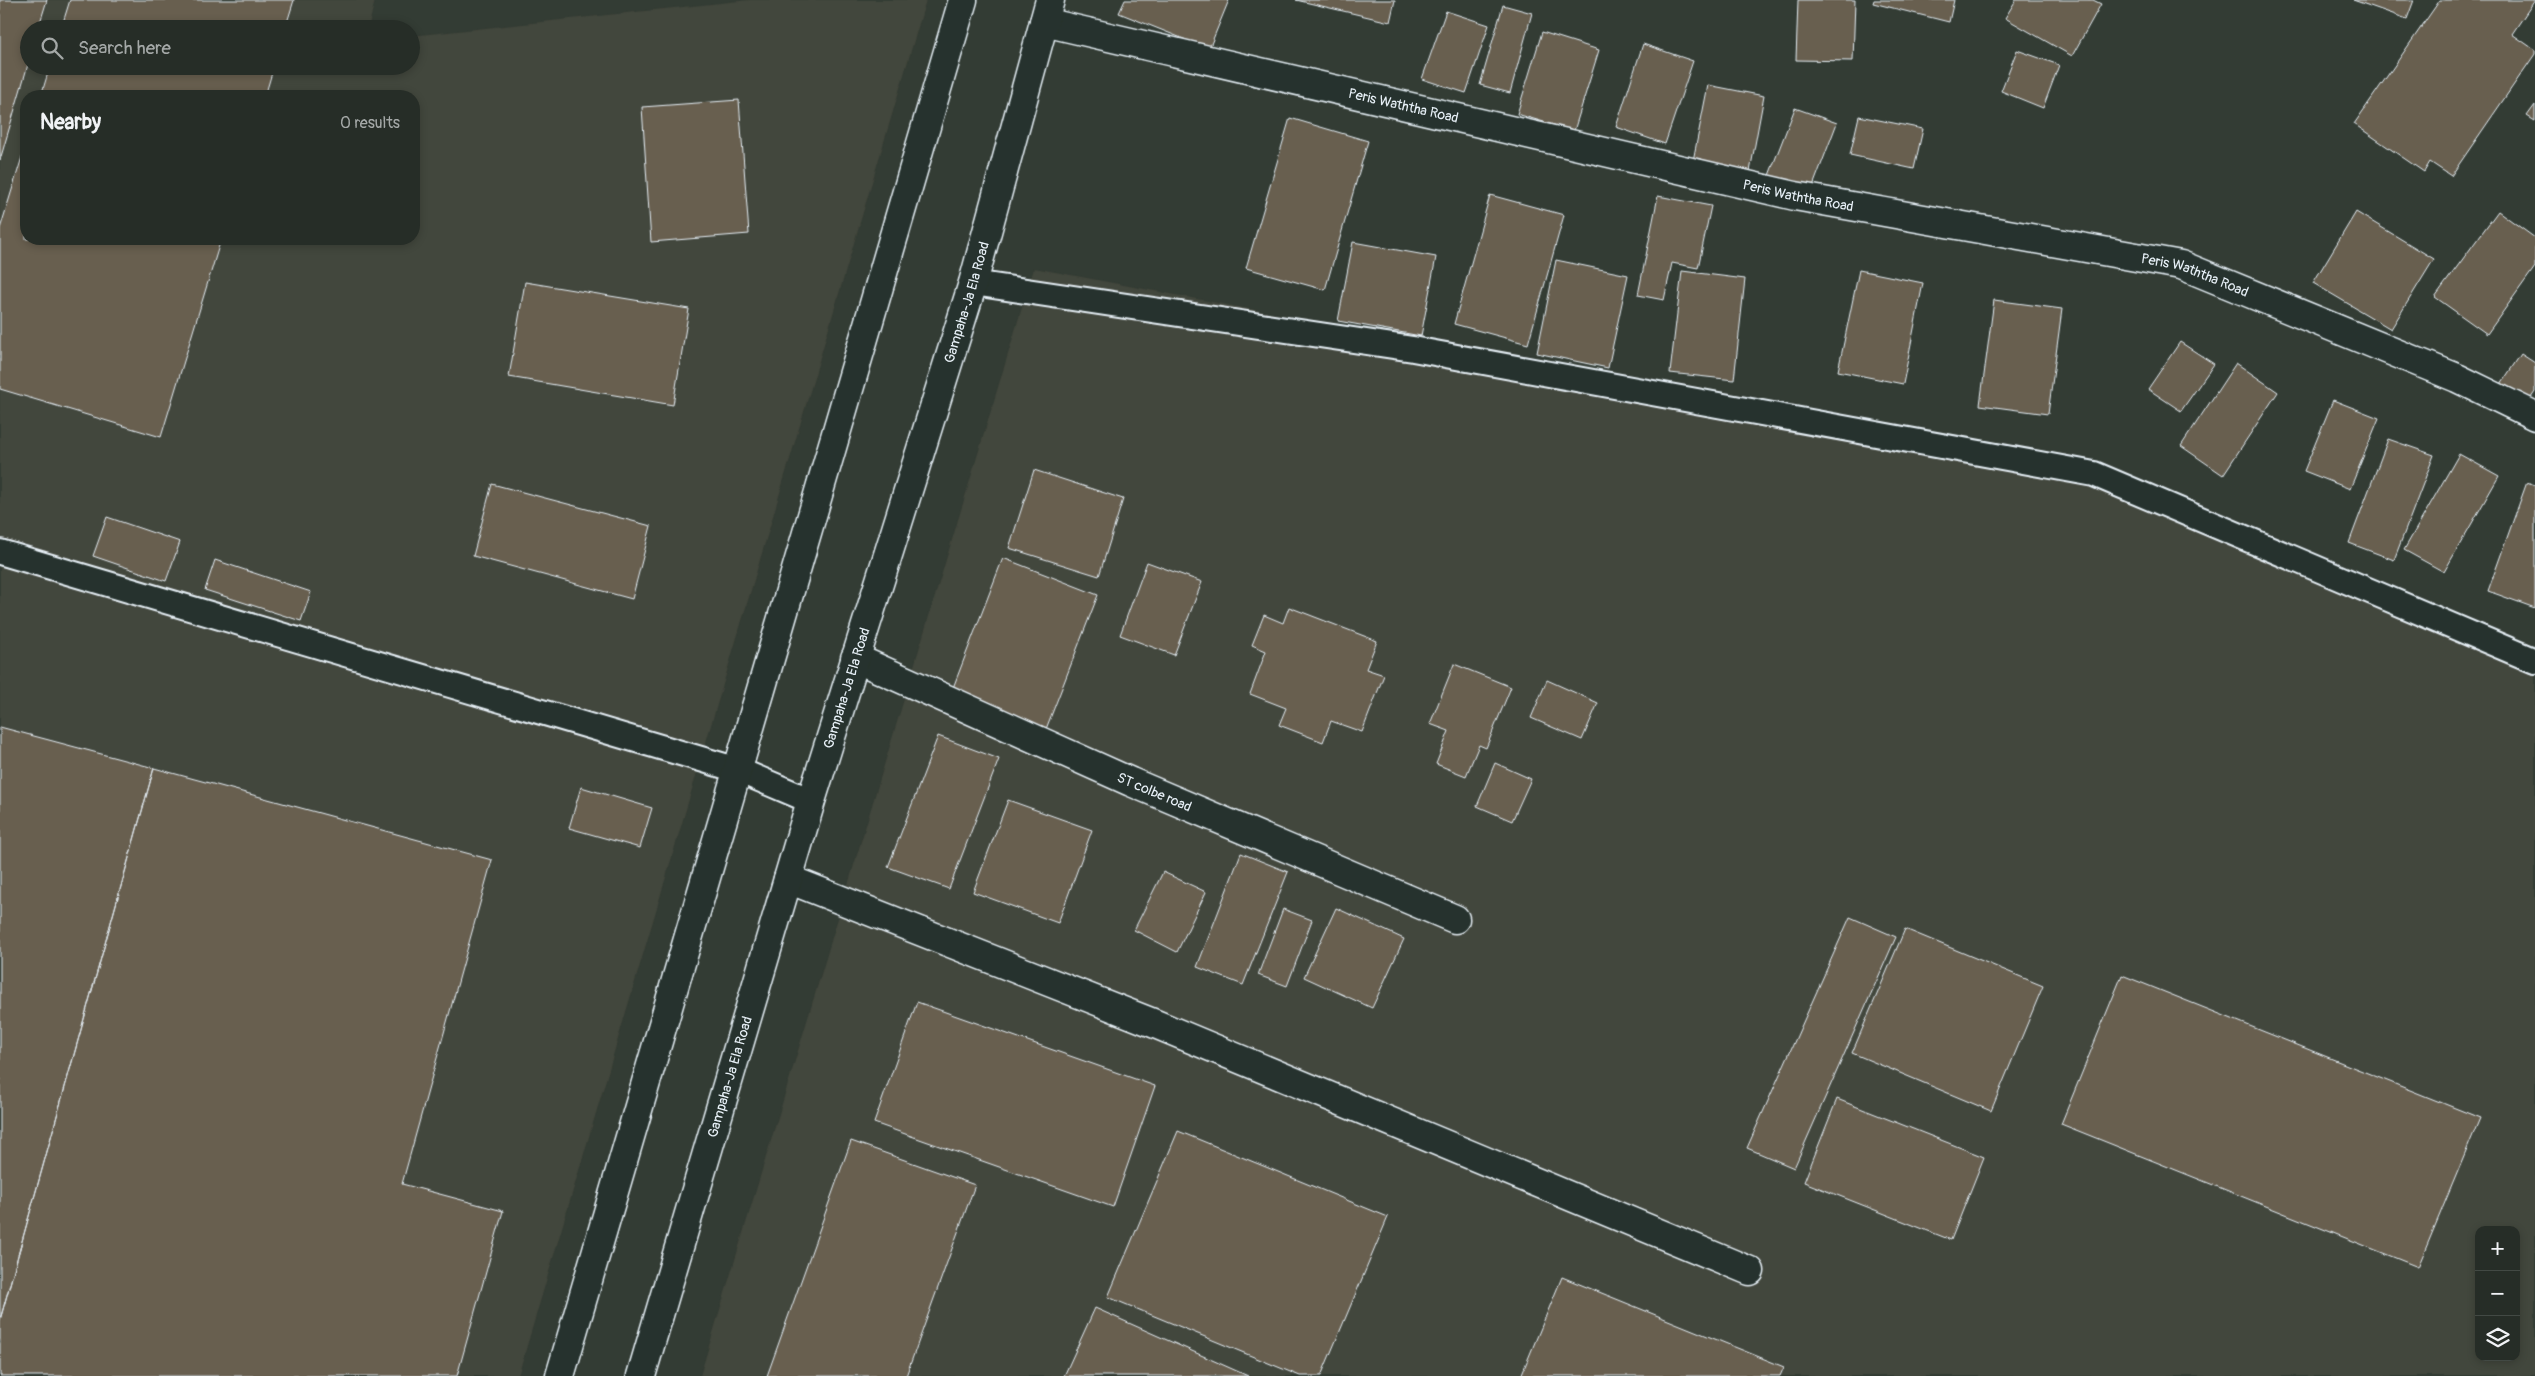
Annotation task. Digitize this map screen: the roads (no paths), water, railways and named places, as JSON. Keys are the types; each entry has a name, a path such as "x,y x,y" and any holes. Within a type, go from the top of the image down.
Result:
{"main road":[{"path":"560,1376 963,0"},
{"name":"Gampaha-Ja Ela Road","path":"641,1376 811,800 973,283 1047,11"},
{"name":"Peris Waththa Road","path":"1047,11 1795,196 2181,265 2457,378 2535,416"},
{"name":"ST colbe road","path":"855,658 1131,782 1455,919"},
{"path":"788,879 1153,1023 1750,1271"}],"lane":[{"path":"973,283 1413,349 2094,474 2535,660"},
{"path":"0,552 738,770 811,800"}]}
